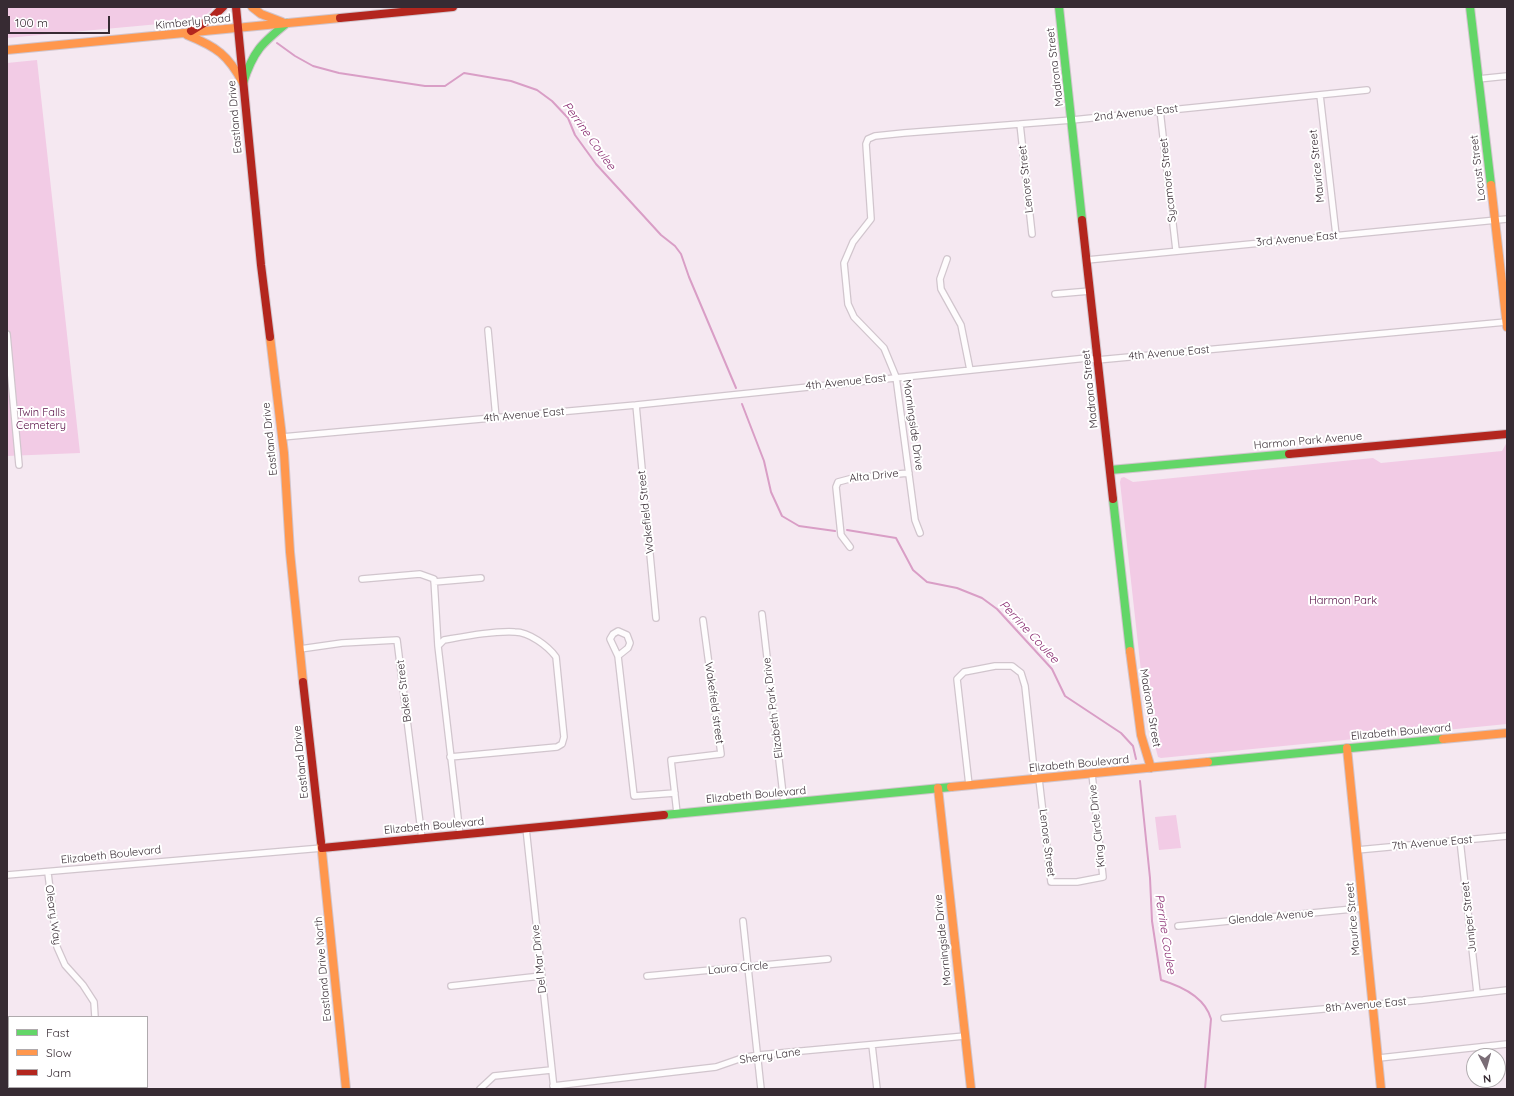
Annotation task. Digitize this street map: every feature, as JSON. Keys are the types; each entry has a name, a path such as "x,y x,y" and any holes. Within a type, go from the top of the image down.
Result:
{"street":[{"path":"186,34 202,26 223,7"},
{"name":"Eastland Drive","path":"236,7 261,265 282,437 290,552 322,848"},
{"path":"252,7 270,18 287,23"},
{"name":"Kimberly Road","path":"7,50 186,34 388,10 453,7"},
{"name":"Madrona Street","path":"1059,7 1135,697 1141,735 1151,768"},
{"name":"Locust Street","path":"1470,7 1507,325"},
{"path":"243,84 249,61 256,49 287,23"},
{"path":"186,34 212,44 224,53 243,84"},
{"path":"1478,79 1507,76"},
{"name":"2nd Avenue East","path":"904,133 1072,120 1368,90"},
{"name":"Maurice Street","path":"1320,95 1336,235"},
{"name":"Sycamore Street","path":"1160,110 1176,250"},
{"name":"Lenore Street","path":"1020,124 1032,234"},
{"name":"Morningside Drive","path":"904,133 875,136 868,139 866,144 871,219 853,242 844,263 848,304 854,317 884,348 896,377 914,520 920,533"},
{"name":"3rd Avenue East","path":"1087,260 1176,250 1507,219"},
{"path":"947,259 940,279 941,289 961,325 970,370"},
{"path":"1055,294 1090,291"},
{"name":"4th Avenue East","path":"282,437 636,405 1087,358 1098,360 1507,325"},
{"path":"488,330 496,418"},
{"path":"7,334 19,465"},
{"name":"Wakefield Street","path":"636,405 656,618"},
{"name":"Harmon Park Avenue","path":"1110,470 1507,434"},
{"name":"Alta Drive","path":"850,547 841,535 836,486 838,482 853,478 909,473"},
{"path":"362,579 420,574 434,579 438,646 460,835"},
{"path":"434,582 480,578"},
{"name":"Elizabeth Park Drive","path":"762,614 784,803"},
{"name":"Wakefield street","path":"677,813 671,760 721,754 703,620"},
{"path":"438,646 444,640 517,632 539,641 550,649 556,657 558,672 564,737 562,744 557,747 450,757"},
{"name":"Baker Street","path":"300,649 342,643 397,640 422,839"},
{"path":"618,656 634,796 675,793"},
{"path":"969,785 957,680 964,672 995,666 1012,666 1021,673 1025,686 1037,779"},
{"name":"Elizabeth Boulevard","path":"7,875 422,839 1507,733"},
{"name":"Maurice Street","path":"1347,748 1381,1089"},
{"name":"King Circle Drive","path":"1077,882 1103,877 1092,774"},
{"name":"Lenore Street","path":"1037,779 1051,882 1077,882"},
{"name":"Morningside Drive","path":"938,788 970,1089"},
{"name":"Del Mar Drive","path":"526,828 554,1088"},
{"name":"7th Avenue East","path":"1357,850 1507,836"},
{"name":"Juniper Street","path":"1460,840 1477,993"},
{"name":"Eastland Drive North","path":"322,848 346,1089"},
{"name":"Oleary Way","path":"48,872 57,947 65,966 83,985 94,1002 95,1016"},
{"name":"Glendale Avenue","path":"1178,926 1363,908"},
{"path":"743,922 761,1089"},
{"name":"Laura Circle","path":"647,976 828,959"},
{"path":"451,986 541,976"},
{"name":"8th Avenue East","path":"1224,1018 1507,990"},
{"name":"Sherry Lane","path":"554,1088 716,1067 742,1058 758,1055 965,1036"},
{"path":"1379,1058 1507,1044"},
{"path":"872,1045 877,1089"},
{"path":"480,1089 494,1076 551,1070"},
{"path":"7,1077 8,1089"}],"green space":[{"path":"7,7 214,7 204,17 170,23 7,38"},
{"name":"Twin Falls Cemetery","path":"37,60 80,453 7,456 7,63"},
{"name":"Harmon Park","path":"1507,442 1507,724 1161,758 1158,757 1145,707 1120,482 1121,478 1124,477 1133,482 1373,458 1381,463 1502,451"},
{"path":"1176,815 1181,848 1159,850 1155,817"}],"waterway":[{"name":"Perrine Coulee","path":"277,43 295,56 313,66 339,73 425,86 445,86 464,73 511,81 537,90 552,101 568,118 575,135 596,164 661,235 675,246 681,254 689,277 736,388"},
{"name":"Perrine Coulee","path":"742,404 764,461 771,492 782,516 799,526 835,531"},
{"name":"Perrine Coulee","path":"847,530 896,538 913,570 927,582 957,588 982,598 997,609 1052,669 1065,696 1121,733 1133,746 1136,759"},
{"name":"Perrine Coulee","path":"1140,781 1150,878 1152,921 1161,980 1184,989 1198,999 1208,1011 1211,1019 1205,1089"}],"traffic: fast":[{"path":"1059,7 1082,220"},
{"path":"1470,7 1491,185"},
{"path":"243,83 259,48 287,23"},
{"path":"1110,470 1289,454"},
{"path":"1113,499 1130,651"},
{"path":"1208,762 1443,739"},
{"path":"664,815 951,787"}],"traffic: slow":[{"path":"252,7 261,14 282,22"},
{"path":"7,50 340,18"},
{"path":"187,35 221,53 238,73 243,83"},
{"path":"1491,185 1507,327"},
{"path":"270,337 284,453 290,552 303,682"},
{"path":"1130,651 1141,735 1151,768"},
{"path":"1443,739 1507,733"},
{"path":"1347,748 1381,1089"},
{"path":"951,787 1208,762"},
{"path":"938,788 971,1089"},
{"path":"321,842 346,1089"}],"traffic: jam":[{"path":"191,31 212,18 223,7"},
{"path":"236,7 261,265 270,337"},
{"path":"340,18 453,7"},
{"path":"1082,220 1113,499"},
{"path":"1289,454 1507,434"},
{"path":"303,682 321,842"},
{"path":"322,848 664,815"}]}
